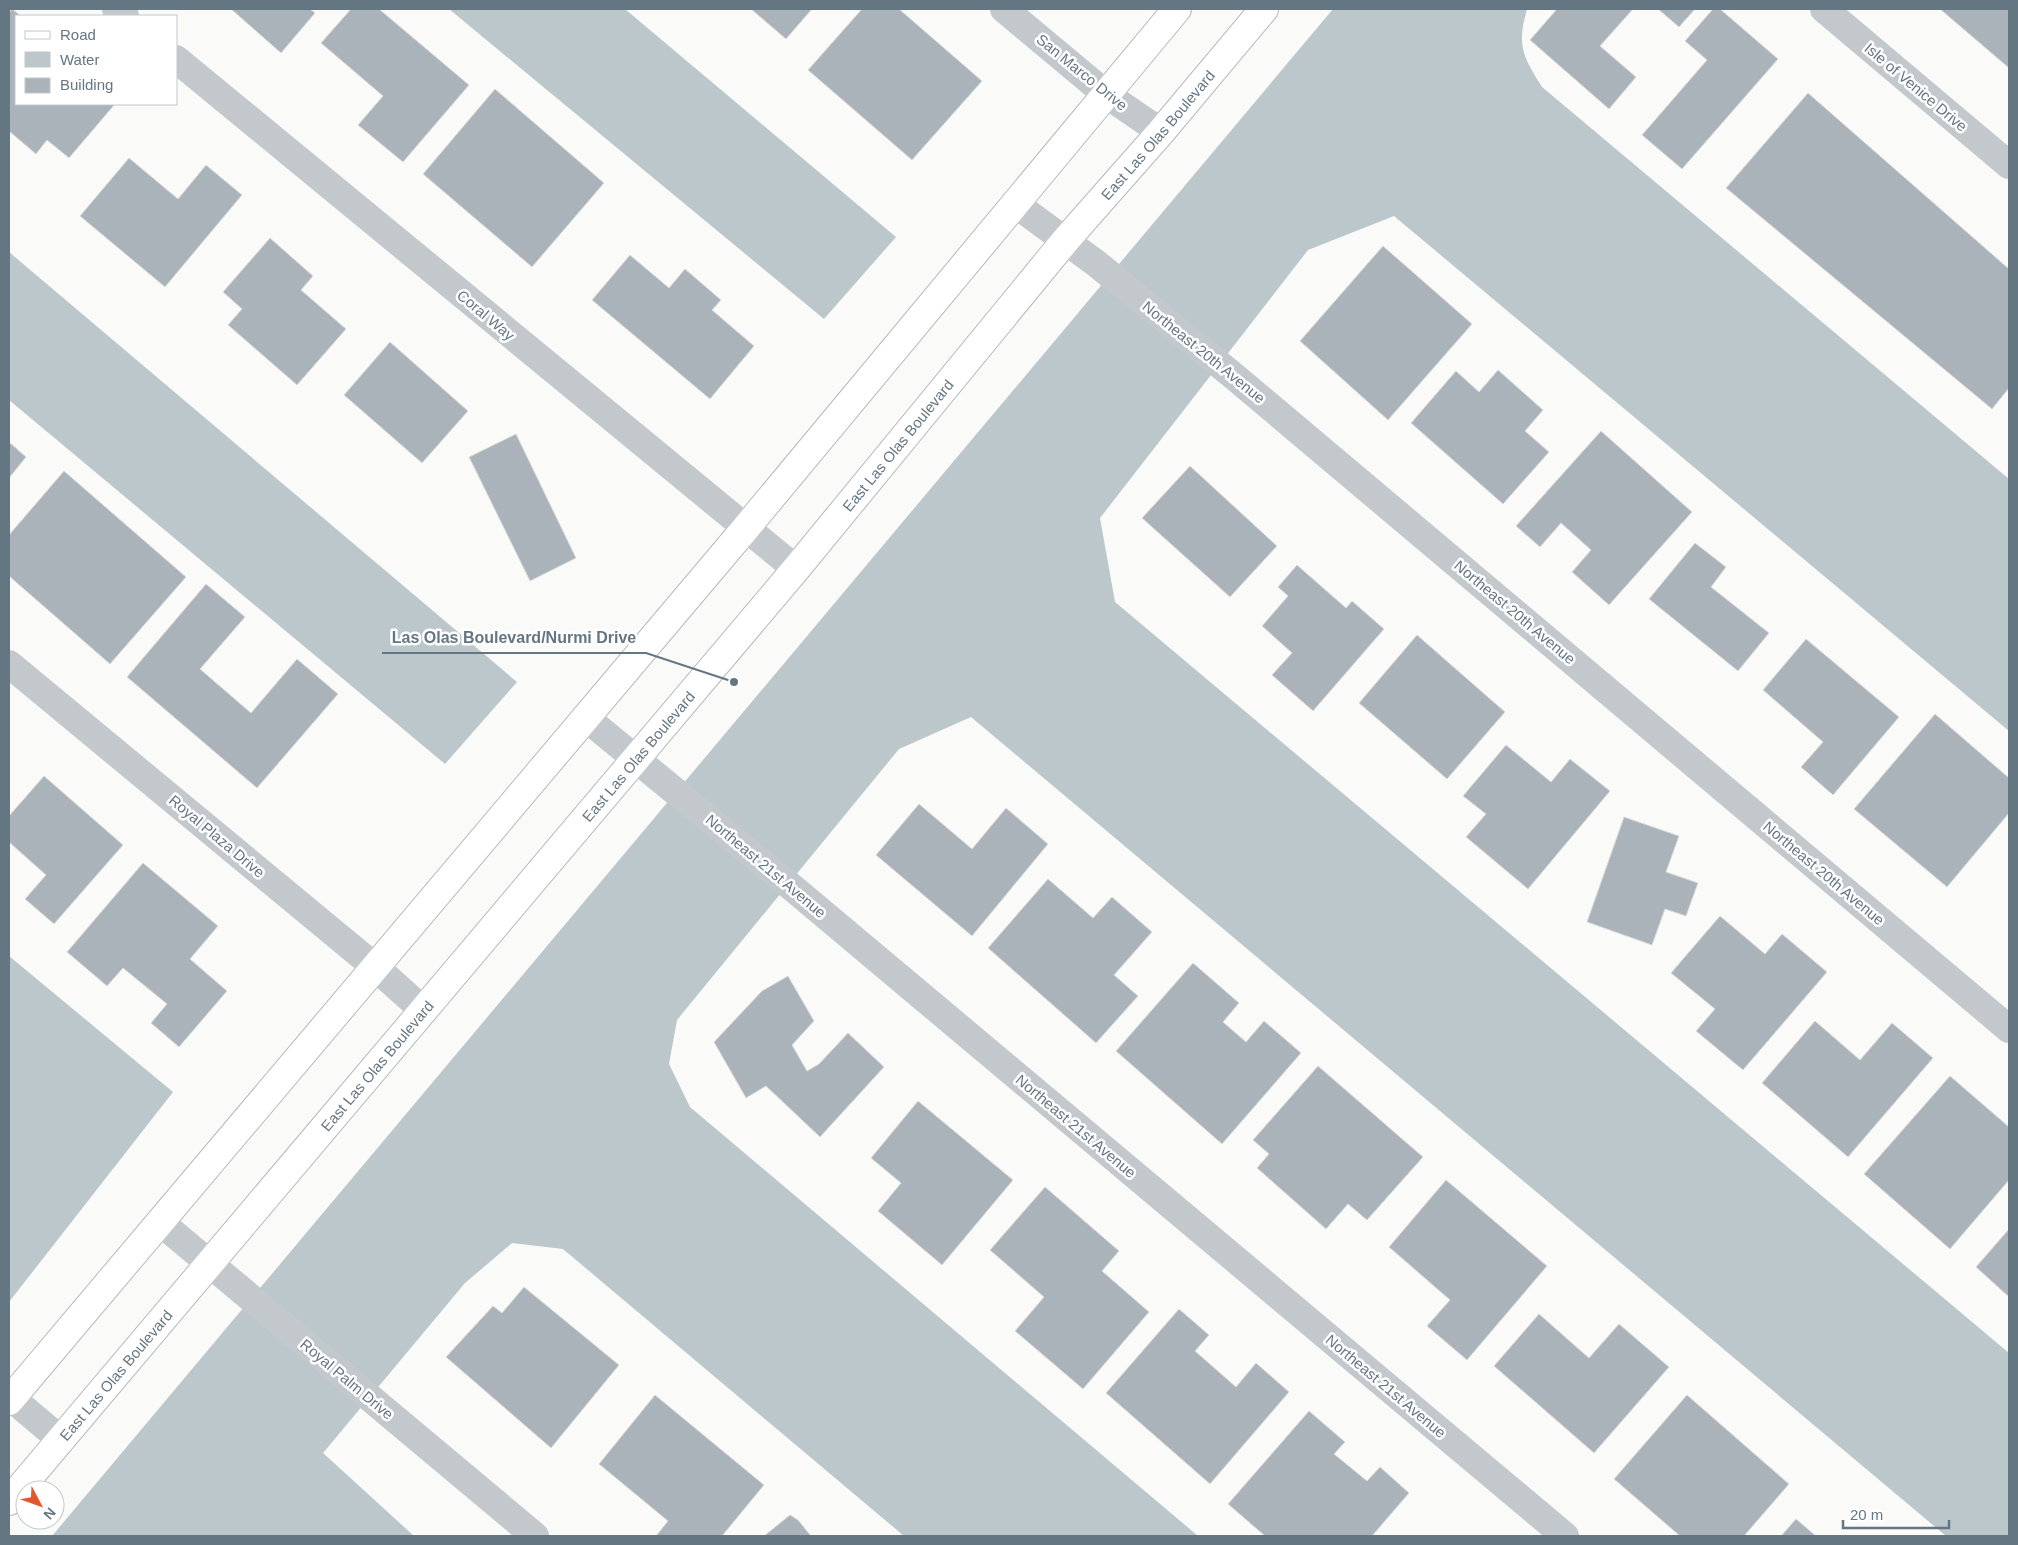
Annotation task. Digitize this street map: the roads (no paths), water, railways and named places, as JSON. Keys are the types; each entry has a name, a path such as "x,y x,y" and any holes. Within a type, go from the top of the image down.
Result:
{"main road":[{"path":"10,1399 745,529 1177,9"},
{"name":"East Las Olas Boulevard","path":"9,1501 796,569 1065,241 1161,132 1264,9"}],"street":[{"name":"San Marco Drive","path":"1004,9 1107,94 1161,132"},
{"name":"Isle of Venice Drive","path":"1824,9 2009,165"},
{"name":"Coral Way","path":"178,60 745,529 796,569"},
{"name":"Northeast 20th Avenue","path":"1014,203 1097,264 1236,378 2009,1029"},
{"name":"Royal Plaza Drive","path":"9,664 375,967 424,1010"},
{"name":"Northeast 21st Avenue","path":"586,718 794,889 1565,1536"},
{"name":"Royal Palm Drive","path":"160,1222 535,1536"},
{"path":"10,1399 61,1440"}],"water":[{"path":"449,9 625,9 896,237 824,319"},
{"path":"1333,9 1527,9 1522,32 1523,50 1530,67 1542,87 2009,479 2009,731 1394,216 1308,250 1100,518 1115,602 2009,1353 2009,1536 1946,1536 971,717 899,749 677,1020 669,1064 690,1107 1198,1536 904,1536 563,1249 512,1243 465,1283 323,1453 414,1536 52,1536 57,1530 65,1530 65,1521"},
{"path":"9,252 517,682 445,764 9,400"},
{"path":"9,956 173,1092 9,1302"}],"place":[{"name":"Las Olas Boulevard/Nurmi Drive","path":"734,682"}]}
